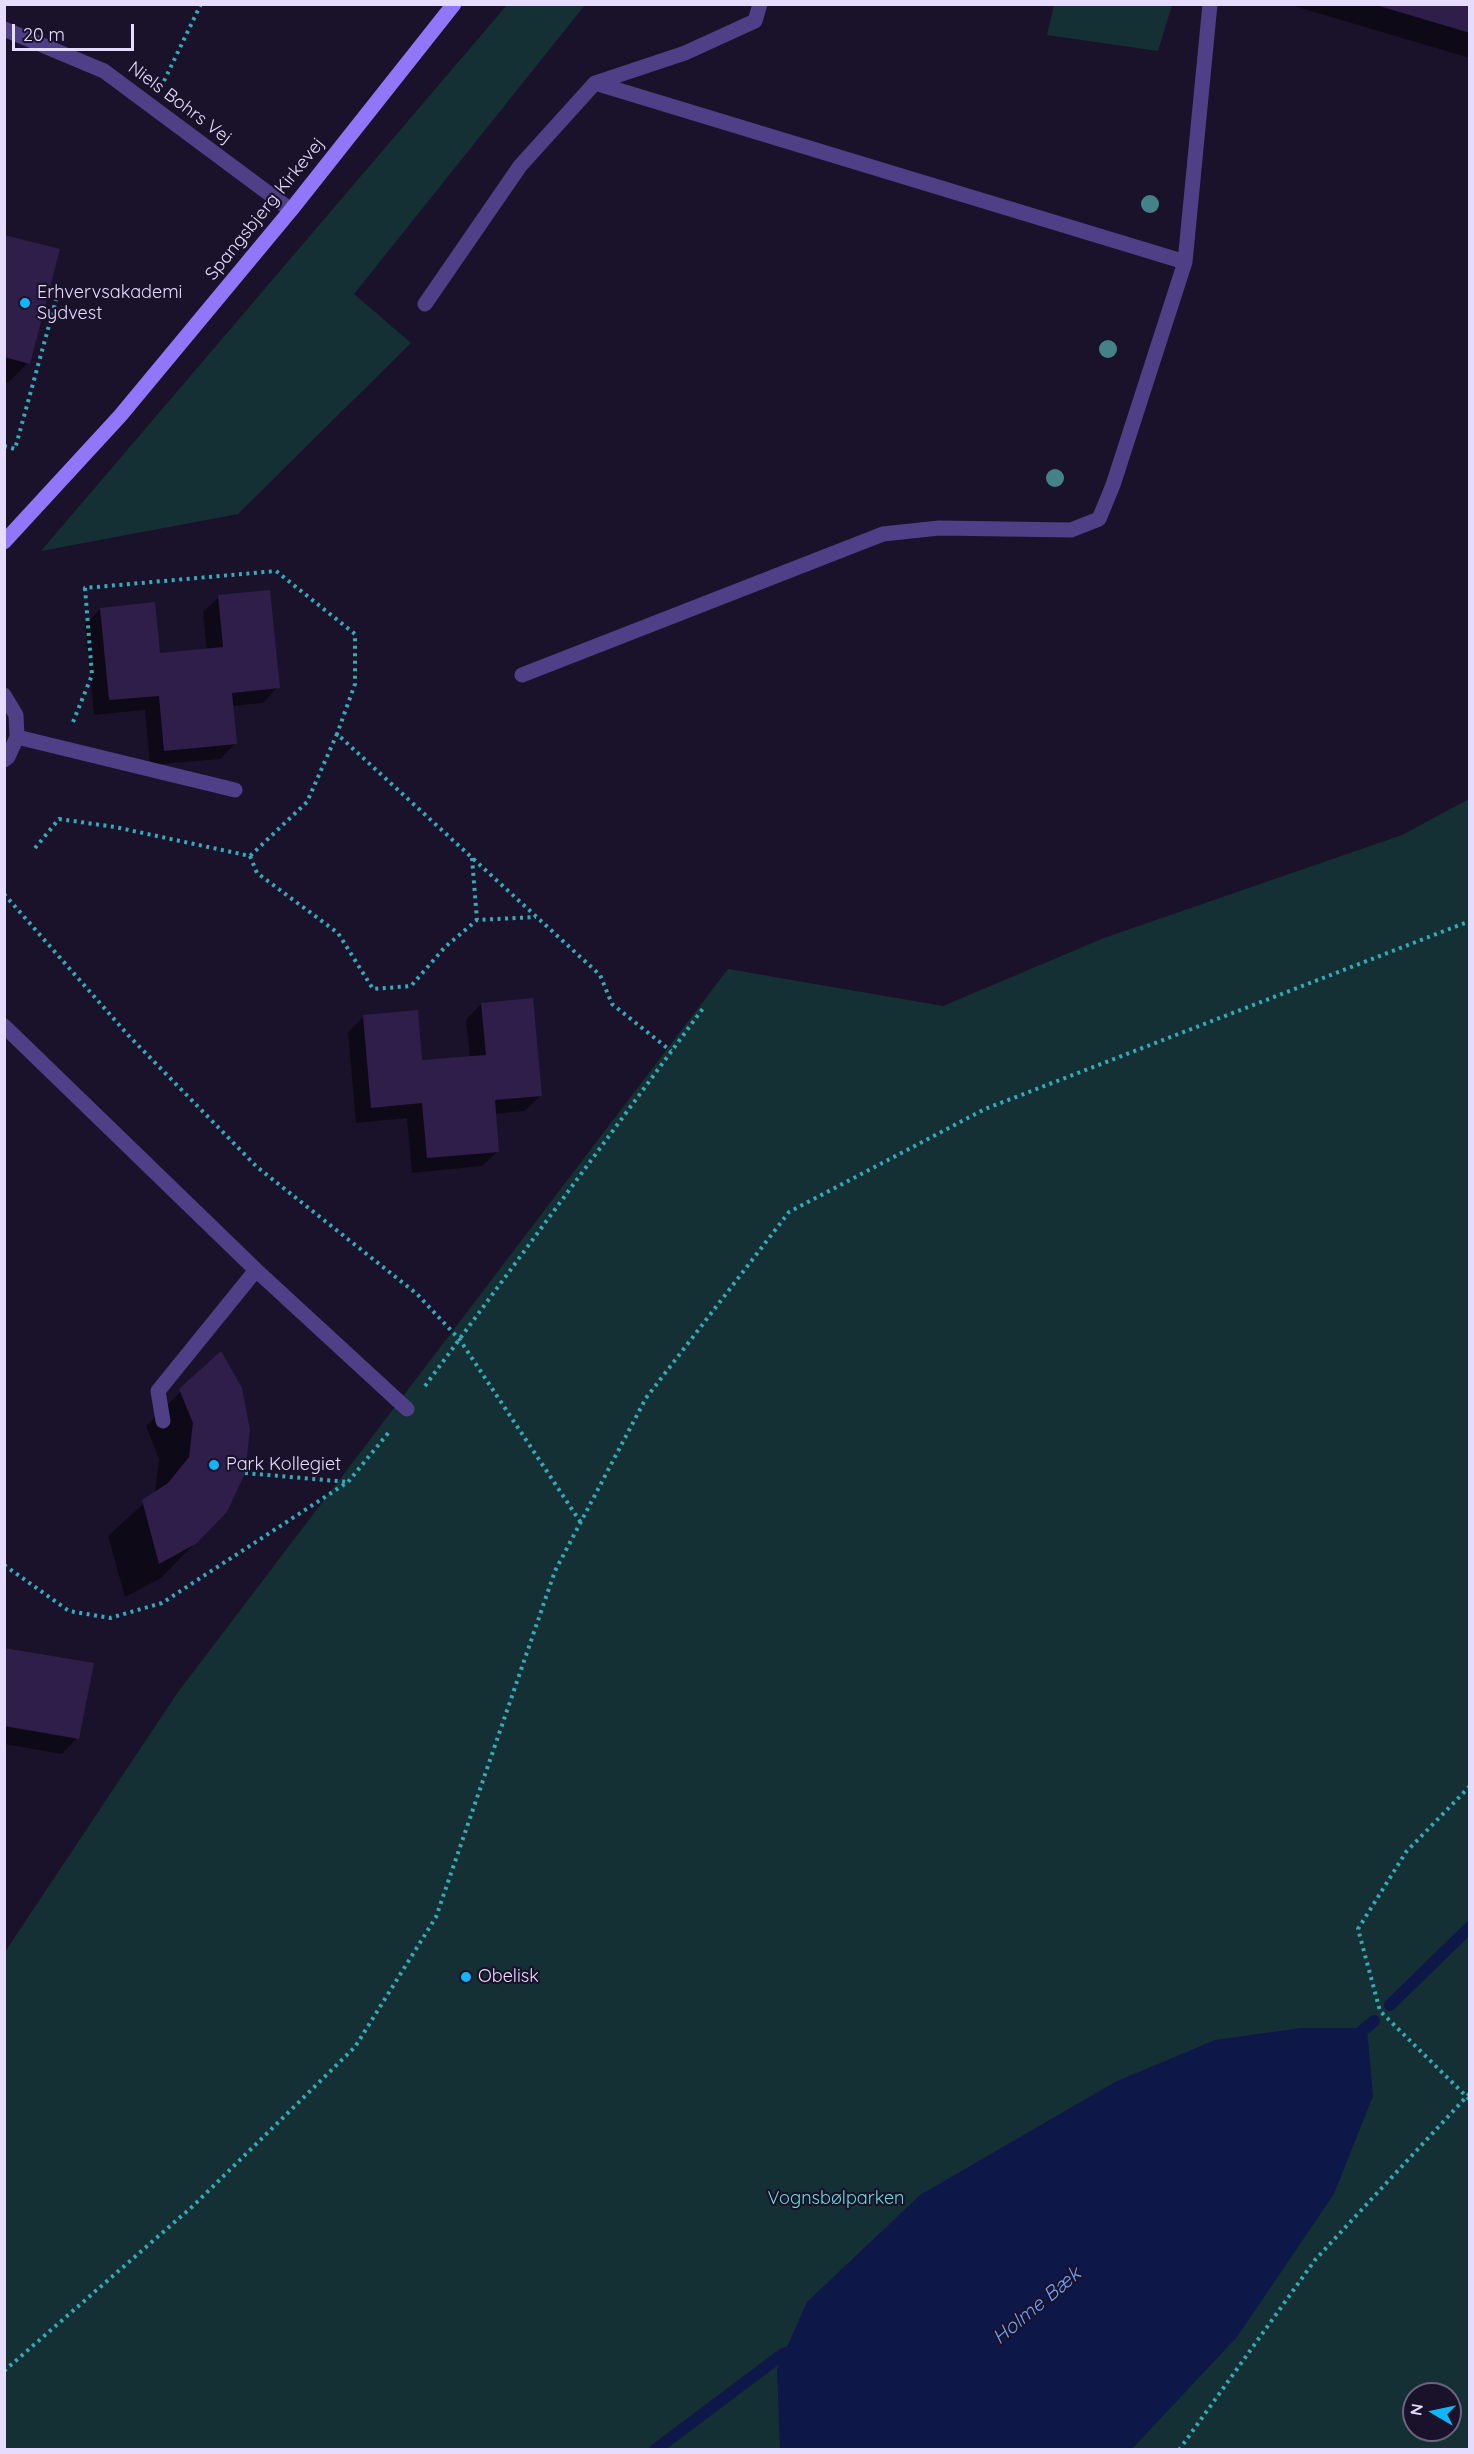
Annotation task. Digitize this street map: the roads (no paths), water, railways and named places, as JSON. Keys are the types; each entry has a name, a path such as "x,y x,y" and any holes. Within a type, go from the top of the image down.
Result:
{"street":[{"name":"Spangsbjerg Kirkevej","path":"4,542 120,416 291,210 454,4"},
{"path":"425,304 520,166 596,83 686,53 754,21 760,4"},
{"path":"522,675 883,534 939,528 1071,530 1099,519 1113,485 1185,262 1210,4"},
{"name":"Niels Bohrs Vej","path":"4,28 104,71 291,210"},
{"path":"596,83 1185,262"},
{"path":"4,696 16,715 17,737 4,760"},
{"path":"17,737 235,790"},
{"path":"4,1026 256,1270 407,1409"},
{"path":"164,1421 158,1391 256,1270"}],"water":[{"path":"1301,2028 1367,2028 1373,2096 1334,2194 1237,2337 1132,2449 780,2449 777,2369 807,2302 920,2195 1115,2082 1215,2040"}],"waterway":[{"name":"Holme Bæk","path":"1390,2005 1470,1927"},
{"name":"Holme Bæk","path":"1354,2038 1374,2021"},
{"name":"Holme Bæk","path":"655,2450 783,2354 799,2349"}],"place":[{"name":"Erhvervsakademi Sydvest","path":"25,303"},
{"name":"Park Kollegiet","path":"214,1465"},
{"name":"Obelisk","path":"466,1977"}],"park label":[{"name":"Vognsbølparken","path":"836,2199"}]}
